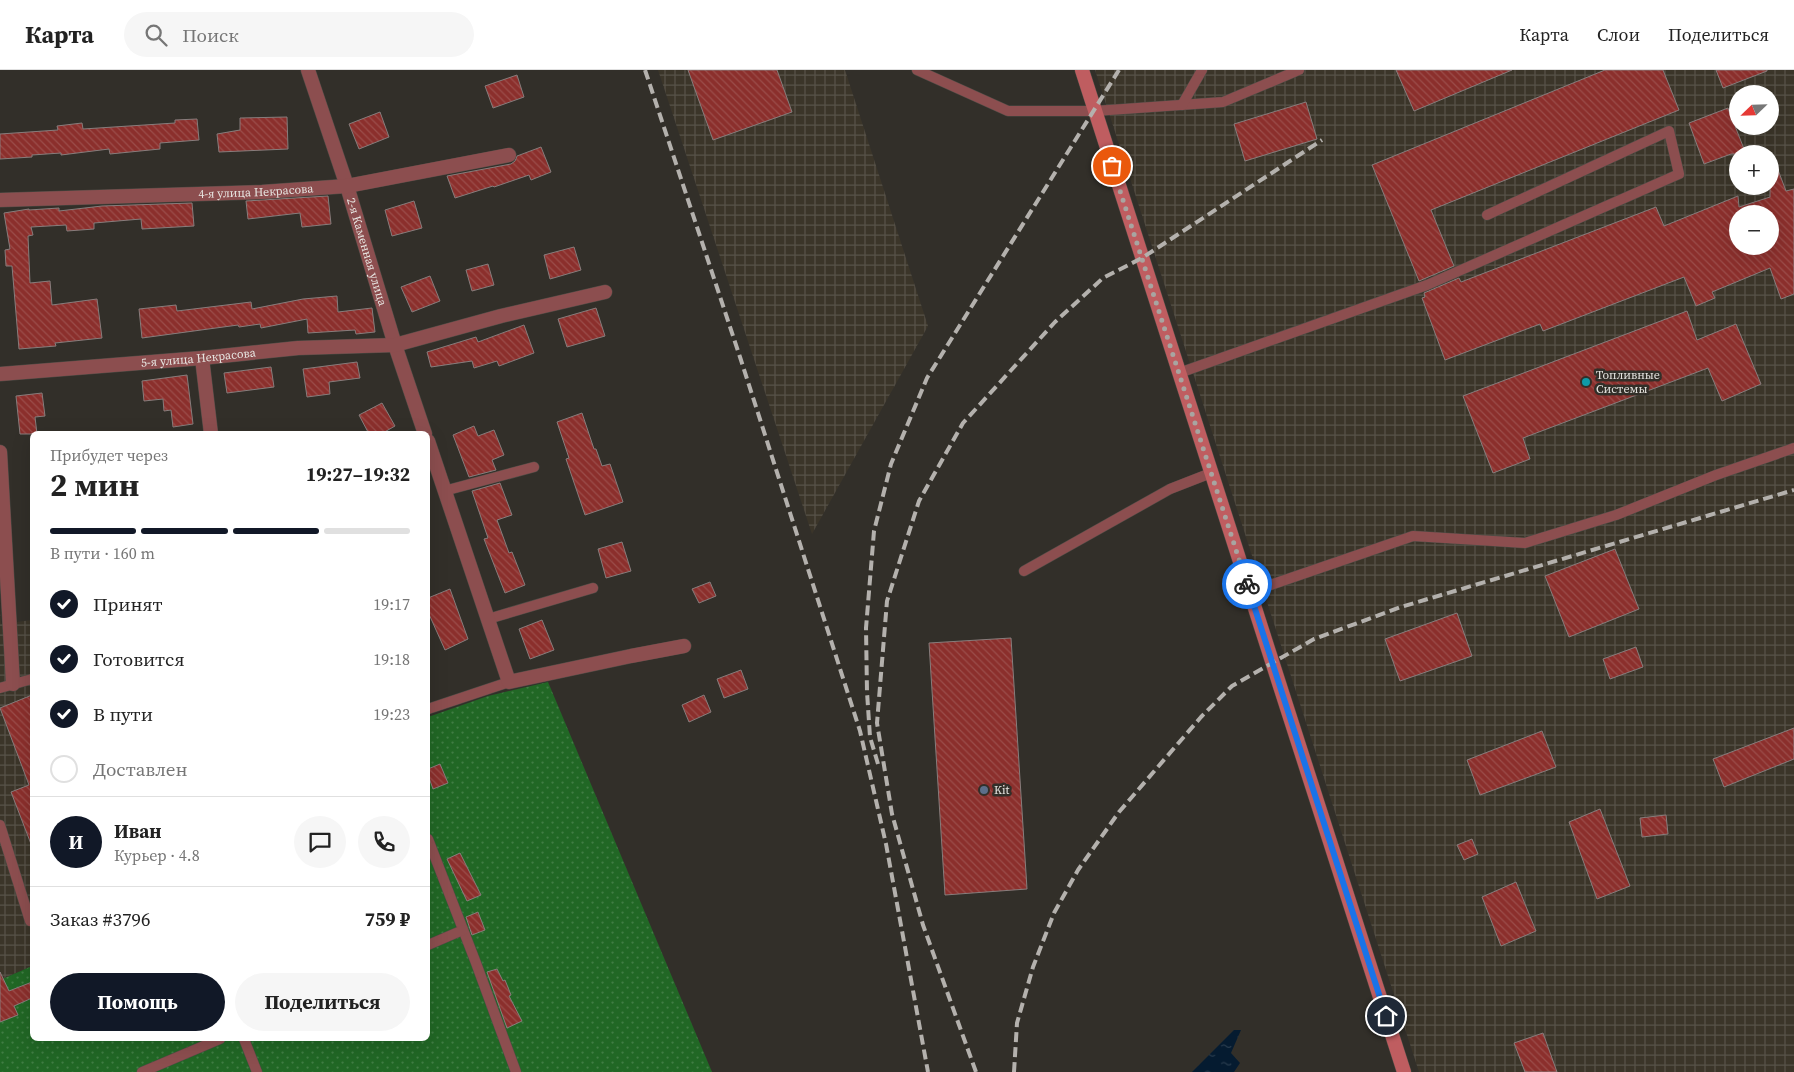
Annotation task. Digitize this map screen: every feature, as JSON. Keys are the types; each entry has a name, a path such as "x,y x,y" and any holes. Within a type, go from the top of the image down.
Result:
{"main road":[{"path":"1082,70 1404,1072"}],"street":[{"name":"2-я Каменная улица","path":"308,70 347,186 395,346 424,431"},
{"name":"4-я улица Некрасова","path":"0,200 262,192 347,186 509,155"},
{"name":"5-я улица Некрасова","path":"0,374 202,358 298,348 395,346 501,316 605,292"},
{"path":"202,358 211,431"},
{"path":"430,447 509,682 684,646"},
{"path":"0,452 7,686"}],"lane":[{"path":"917,70 1008,111 1095,111 1223,102 1299,70"},
{"path":"1182,105 1202,70"},
{"path":"1179,373 1427,285 1679,174 1669,131 1487,215"},
{"path":"1250,592 1413,536 1525,543 1616,515 1716,475 1794,448"},
{"path":"444,491 534,467"},
{"path":"1024,571 1170,490 1211,473"},
{"path":"488,619 592,588"},
{"path":"7,686 30,679"},
{"path":"430,708 509,682"},
{"path":"0,825 30,921"},
{"path":"430,844 516,1072"},
{"path":"430,945 463,930"},
{"path":"142,1072 215,1041"},
{"path":"245,1041 257,1072"}],"shaded area":[{"path":"658,70 845,70 928,326 812,534"},
{"path":"1095,70 1794,70 1794,1072 1419,1072"},
{"path":"0,612 1,624 30,620 30,967 0,980"}],"green space":[{"path":"548,682 712,1072 0,1072 0,980 30,967 30,1041 430,1041 430,716 488,696"}],"water":[{"path":"1234,1030 1241,1030 1231,1053 1240,1063 1234,1072 1192,1072"}],"building":[{"path":"688,70 777,70 792,112 713,140"},
{"path":"1396,70 1512,70 1414,111"},
{"path":"1605,70 1663,70 1679,110 1431,210 1454,266 1419,281 1372,165"},
{"path":"1716,70 1767,70 1767,71 1723,88"},
{"path":"517,75 524,97 493,108 485,86"},
{"path":"1306,102 1317,139 1245,161 1234,124"},
{"path":"1728,108 1729,135 1739,135 1742,145 1729,145 1729,155 1704,164 1689,123"},
{"path":"380,112 389,137 359,149 349,124"},
{"path":"287,117 288,149 219,152 217,134 240,130 240,118"},
{"path":"197,119 199,140 160,143 160,149 110,154 109,149 61,155 61,153 0,159 0,134 58,130 57,126 82,123 83,129 175,123 175,120"},
{"path":"541,147 551,172 531,180 529,175 455,198 447,176 511,164 517,156"},
{"path":"1779,172 1786,191 1794,189 1794,294 1781,299 1770,268 1712,292 1715,298 1696,306 1684,277 1543,331 1540,324 1445,360 1422,298 1425,297 1424,293 1459,278 1461,282 1656,207 1664,226 1738,196 1739,205 1729,205 1729,255 1779,255 1779,205 1745,205 1770,197 1770,195 1779,195"},
{"path":"328,196 331,224 302,227 300,213 248,219 246,201"},
{"path":"414,201 422,228 392,236 385,210"},
{"path":"192,203 194,226 142,229 141,219 94,223 94,229 67,231 66,225 31,227 33,235 28,236 30,283 50,281 52,305 97,299 102,338 55,343 56,346 19,349 12,266 6,266 5,250 10,249 4,213 29,209 59,208 59,211 102,206"},
{"path":"574,247 581,270 550,279 544,255"},
{"path":"488,264 494,285 472,291 466,270"},
{"path":"430,276 440,301 412,312 401,287"},
{"path":"337,296 338,312 372,308 375,332 356,334 355,330 308,333 307,319 261,328 260,324 239,327 238,325 142,338 139,309 176,305 177,311 251,302 252,309 303,299"},
{"path":"596,308 605,336 567,347 558,319"},
{"name":"Топливные Системы","path":"1687,311 1697,340 1736,324 1761,384 1722,401 1708,368 1523,438 1530,459 1493,473 1463,396"},
{"path":"524,325 534,353 499,366 497,361 474,368 472,361 431,367 427,352 476,337 478,342"},
{"path":"357,362 360,378 329,382 330,394 307,397 303,369"},
{"path":"271,367 274,387 227,393 224,373"},
{"path":"187,375 193,424 173,427 171,410 164,411 163,399 144,401 142,381"},
{"path":"42,393 45,416 35,417 37,431 30,431 30,434 20,434 16,396"},
{"path":"382,403 395,426 386,431 367,431 359,415"},
{"path":"582,413 594,449 596,449 602,466 610,464 623,502 585,515 566,459 569,458 557,422"},
{"path":"474,426 478,436 494,430 504,455 492,460 496,470 469,477 453,435"},
{"path":"500,483 512,515 497,520 509,553 512,552 525,585 505,593 484,539 488,538 472,491"},
{"path":"622,542 631,571 606,578 598,549"},
{"path":"1615,549 1639,609 1569,637 1545,576"},
{"path":"710,582 716,596 699,603 692,589"},
{"path":"450,589 468,639 445,650 430,616 430,597"},
{"path":"1457,613 1472,656 1400,681 1385,639"},
{"path":"542,620 554,650 530,659 519,629"},
{"path":"1011,638 1027,889 945,895 929,643"},
{"path":"1636,647 1643,667 1610,679 1603,659"},
{"path":"741,670 748,689 724,698 717,679"},
{"path":"704,695 711,712 689,722 682,705"},
{"path":"30,696 30,841 11,792 29,785 0,708"},
{"path":"1794,728 1794,759 1724,787 1713,759"},
{"path":"1542,731 1556,767 1480,795 1467,760"},
{"path":"440,764 448,783 433,789 430,781 430,768"},
{"path":"1600,809 1630,886 1597,899 1569,822"},
{"path":"1666,815 1668,834 1642,837 1640,818"},
{"path":"1472,839 1478,854 1464,860 1457,845"},
{"path":"460,853 481,895 467,901 447,859"},
{"path":"1516,882 1536,931 1501,946 1482,897"},
{"path":"478,912 485,930 472,935 466,917"},
{"path":"497,969 503,981 505,980 511,995 509,996 522,1021 507,1028 487,972"},
{"path":"0,972 9,991 30,983 30,999 14,1006 18,1015 0,1022"},
{"path":"1543,1033 1557,1072 1525,1072 1514,1043"}],"railway":[{"path":"645,70 740,357 860,731 886,844 928,1072"},
{"path":"878,764 870,737 866,628 874,531 891,464 927,378 1119,70"},
{"path":"976,1072 923,925 892,814 877,723 887,601 919,501 963,423 1055,322 1103,278 1142,258 1322,140"},
{"path":"1014,1072 1017,1023 1033,967 1054,913 1078,870 1119,812 1201,717 1232,686 1314,639 1401,607 1794,490"}],"way so far":[{"path":"1112,166 1247,584"}],"place":[{"name":"Топливные Системы","path":"1586,382"},
{"name":"Kit","path":"984,790"}],"route":[{"path":"1247,584 1386,1016"}]}
